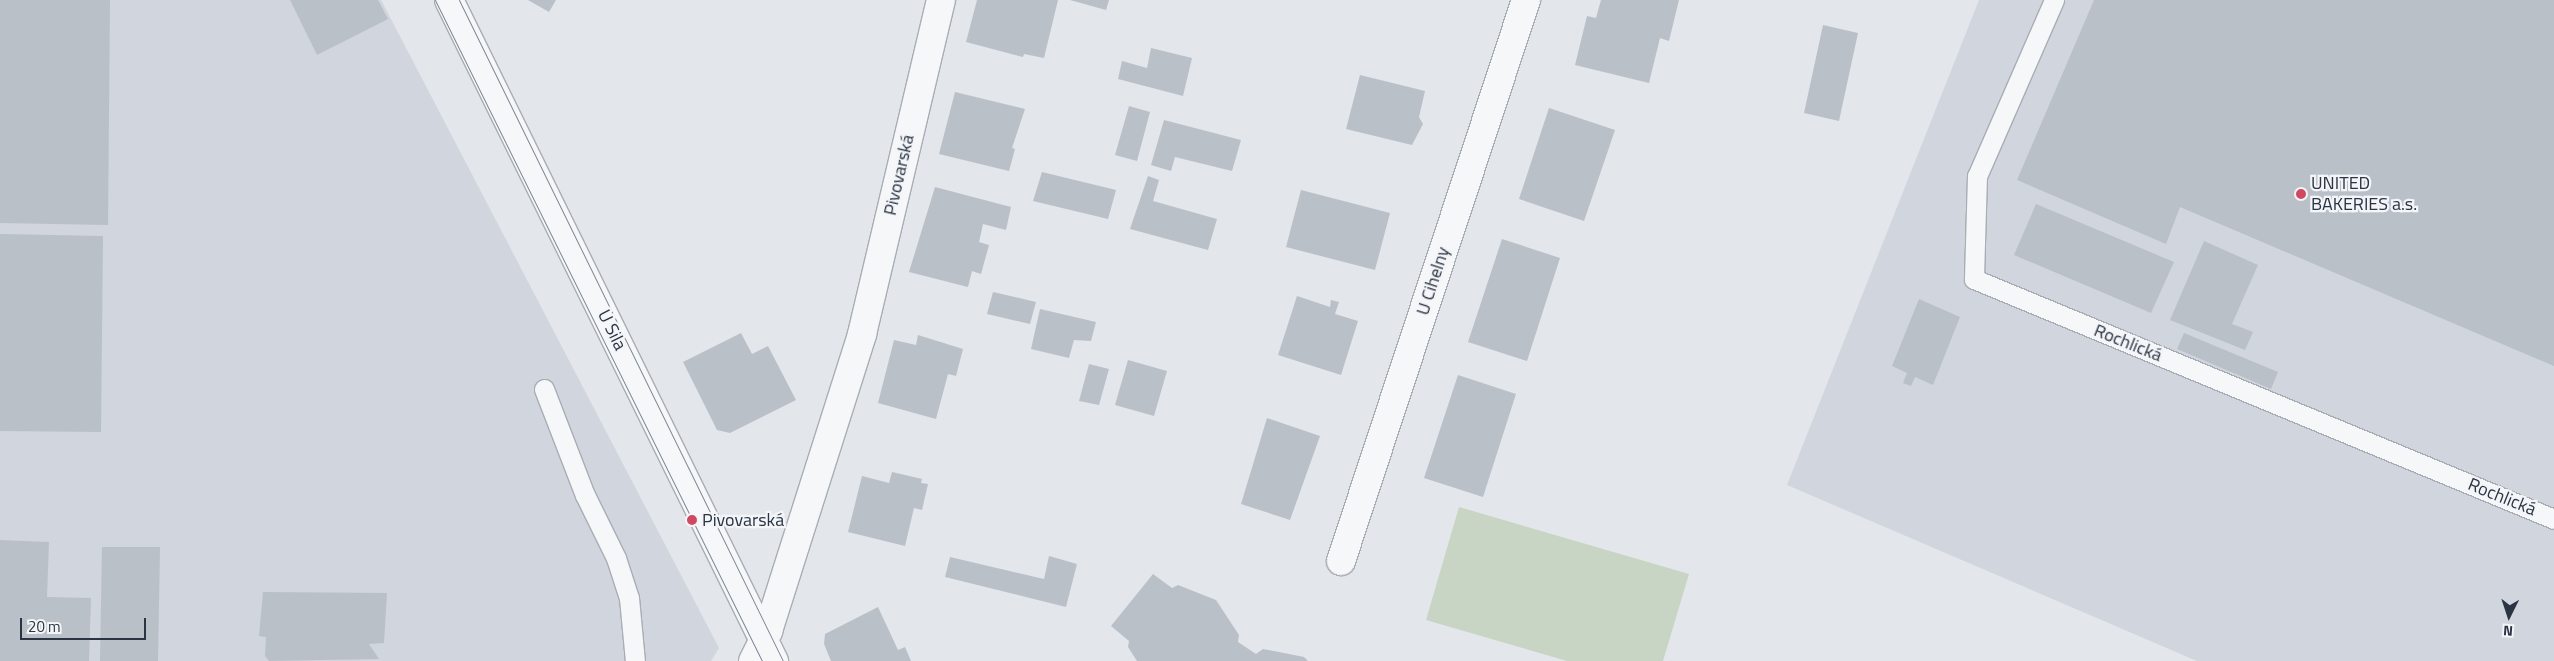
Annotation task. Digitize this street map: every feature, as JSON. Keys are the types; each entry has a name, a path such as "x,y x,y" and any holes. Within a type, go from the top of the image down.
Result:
{"street":[{"name":"U Sila","path":"449,0 774,661"},
{"name":"Pivovarská","path":"752,661 763,636 768,631 862,334 941,0"},
{"name":"U Cihelny","path":"1341,561 1526,0"}],"lane":[{"name":"Rochlická","path":"2054,0 1977,176 1974,279 2554,519"},
{"path":"544,389 585,495 619,566 629,598 635,661"}],"shaded area":[{"path":"0,0 381,0 719,648 711,661 0,661"},
{"path":"1979,0 2554,0 2554,661 2197,661 1787,485"}],"green space":[{"path":"1459,507 1689,574 1663,661 1567,661 1426,620"}],"building":[{"path":"0,0 110,0 108,225 0,223"},
{"path":"290,0 378,0 388,19 317,55"},
{"path":"528,0 556,0 549,12"},
{"path":"977,0 1058,0 1044,58 1024,54 1023,57 966,42"},
{"path":"1070,0 1109,0 1106,10"},
{"path":"1601,0 1679,0 1669,41 1660,38 1649,83 1575,65 1587,16 1596,18"},
{"name":"UNITED BAKERIES a.s.","path":"2094,0 2554,0 2554,366 2180,207 2166,244 2017,180"},
{"path":"1823,25 1858,33 1839,121 1804,113"},
{"path":"1151,48 1192,58 1183,96 1118,79 1122,61 1147,68"},
{"path":"1360,75 1425,91 1419,117 1423,124 1412,145 1346,129"},
{"path":"955,92 1025,109 1012,148 1015,149 1009,171 939,154"},
{"path":"1129,106 1150,112 1137,161 1115,155"},
{"path":"1549,108 1615,130 1584,221 1519,199"},
{"path":"1164,120 1241,140 1232,171 1175,157 1171,171 1151,165"},
{"path":"1042,172 1116,190 1108,219 1033,201"},
{"path":"1148,176 1159,180 1153,201 1217,219 1208,250 1130,229"},
{"path":"935,187 1011,207 1006,230 983,224 979,242 989,245 981,274 972,271 968,287 909,272"},
{"path":"1301,190 1390,213 1375,270 1286,247"},
{"path":"2036,204 2174,262 2151,313 2014,255"},
{"path":"0,234 103,236 101,432 0,431"},
{"path":"1502,239 1560,258 1527,361 1468,342"},
{"path":"2204,241 2258,265 2232,324 2253,332 2245,350 2170,320"},
{"path":"993,292 1036,302 1030,324 987,314"},
{"path":"1297,296 1330,307 1331,300 1339,302 1335,314 1358,321 1341,375 1278,355"},
{"path":"1919,299 1960,317 1933,385 1915,377 1911,386 1903,383 1907,373 1892,366"},
{"path":"1040,309 1096,322 1091,341 1074,340 1069,358 1031,349"},
{"path":"741,333 752,354 768,346 796,400 730,433 717,430 683,362"},
{"path":"2184,333 2278,372 2271,389 2177,349"},
{"path":"918,335 963,349 956,376 948,374 936,419 878,403 894,340 916,345"},
{"path":"1128,360 1167,371 1154,416 1115,405"},
{"path":"1089,364 1109,369 1099,405 1079,401"},
{"path":"1458,375 1516,394 1483,497 1424,478"},
{"path":"1267,418 1320,436 1290,520 1241,504"},
{"path":"892,472 922,479 921,483 928,484 922,510 914,508 905,546 848,532 862,476 889,483"},
{"path":"0,540 49,542 47,597 91,598 89,661 0,661"},
{"path":"102,547 160,547 158,661 100,661"},
{"path":"1049,556 1077,564 1066,607 945,577 950,557 1044,579"},
{"path":"1153,574 1172,588 1178,585 1216,600 1239,635 1238,642 1256,654 1263,649 1304,657 1308,661 1137,661 1128,647 1129,641 1111,626"},
{"path":"263,592 387,593 384,643 369,644 379,659 269,661 265,656 266,637 259,636"},
{"path":"878,607 898,650 905,647 911,661 831,661 824,644 825,634"}],"tram line":[{"path":"435,0 762,661"},
{"path":"459,0 783,661"}],"place":[{"name":"UNITED BAKERIES a.s.","path":"2301,194"},
{"name":"Pivovarská","path":"692,520"}]}
